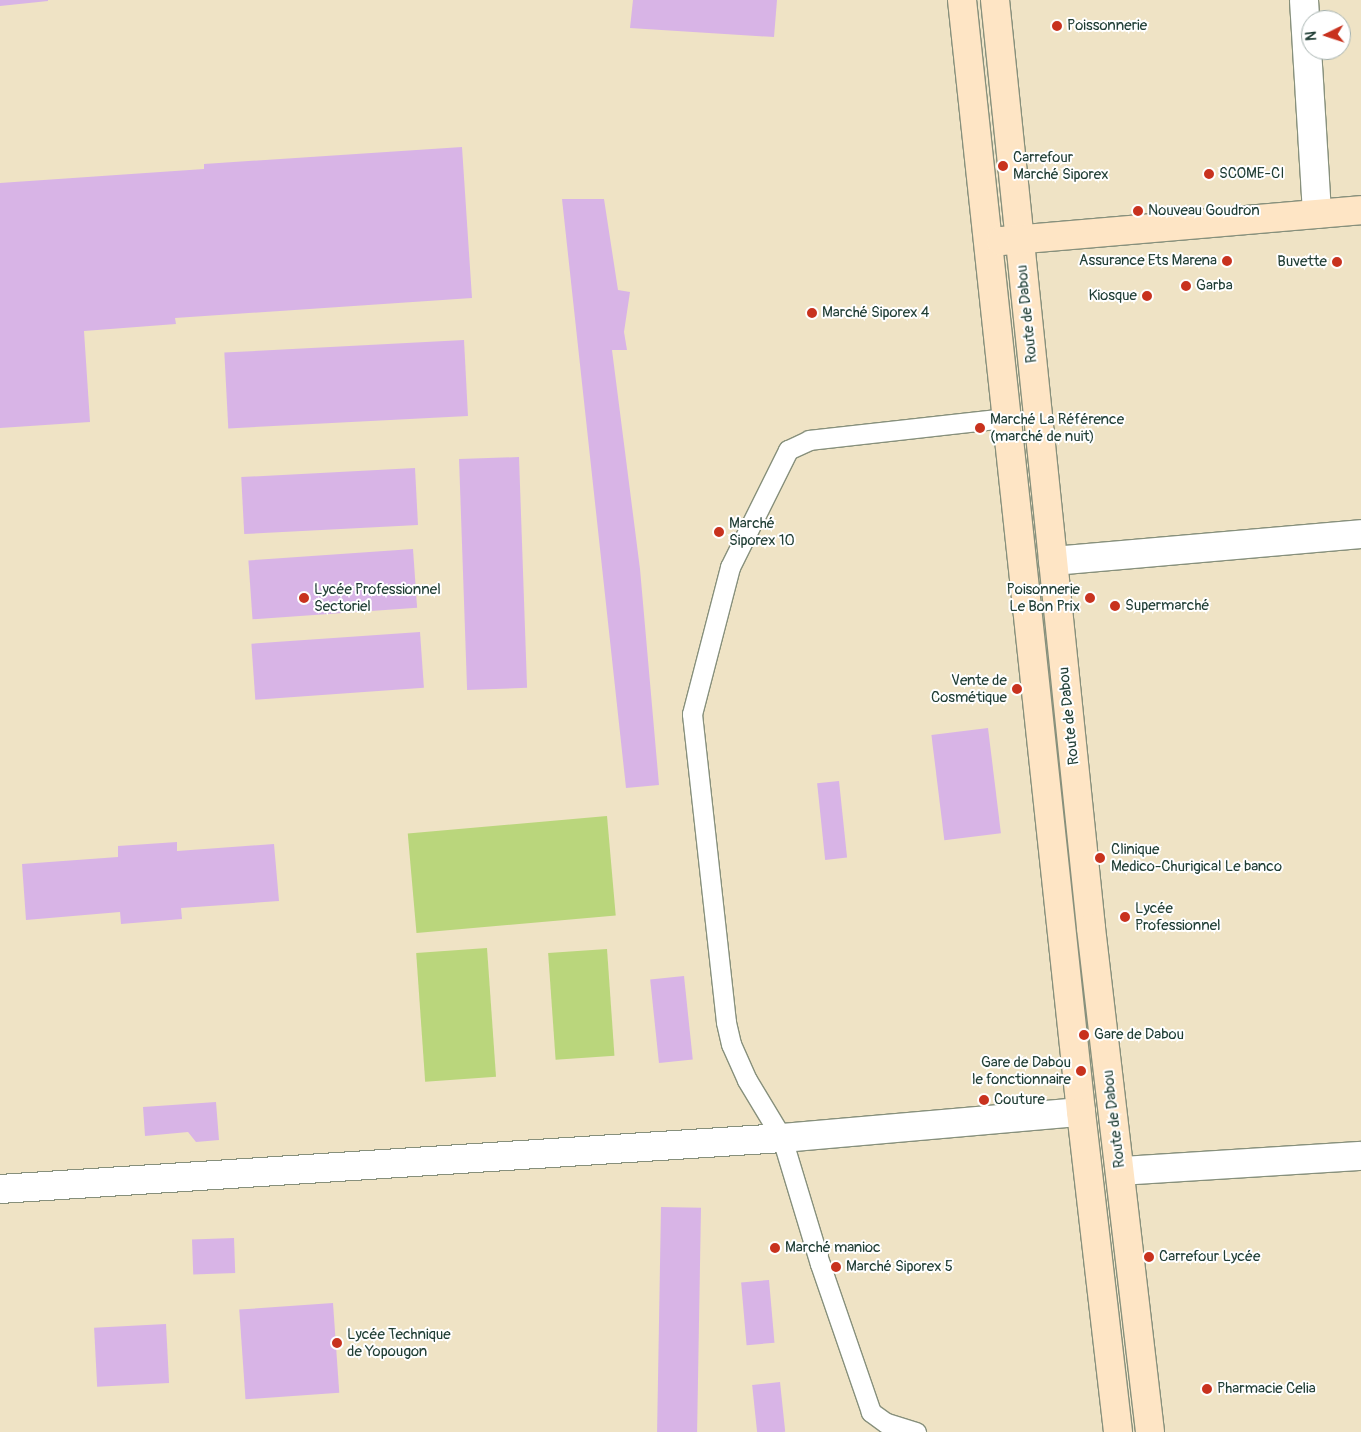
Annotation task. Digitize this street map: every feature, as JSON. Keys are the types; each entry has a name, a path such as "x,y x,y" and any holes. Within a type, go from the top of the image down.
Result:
{"street":[{"name":"Route de Dabou","path":"962,0 1081,1112 1118,1432"},
{"name":"Route de Dabou","path":"995,0 1091,928 1121,1171 1150,1432"},
{"path":"1304,0 1317,214"},
{"path":"988,242 1361,210"},
{"path":"1053,561 1361,534"},
{"path":"0,1189 782,1138 1081,1112"},
{"path":"1121,1171 1361,1156"}],"lane":[{"path":"916,1432 886,1424 871,1412 820,1264 782,1138 747,1080 731,1044 726,1022 692,714 730,567 788,450 809,440 1006,418"}],"green space":[{"path":"607,816 616,916 416,933 408,833"},
{"path":"487,948 496,1077 425,1082 416,953"},
{"path":"607,949 614,1056 556,1060 548,953"}],"building":[{"path":"0,0 48,0 48,1 0,6"},
{"path":"633,0 777,0 774,37 630,28"},
{"path":"462,147 472,298 175,318 176,324 84,331 90,422 0,428 0,183 204,169 204,164"},
{"path":"562,199 604,199 618,290 630,292 624,332 627,350 612,350 640,569 659,785 626,788"},
{"path":"464,340 468,416 228,428 224,353"},
{"path":"519,457 527,688 467,690 459,459"},
{"path":"415,468 418,525 244,534 241,477"},
{"path":"413,549 417,608 253,619 248,561"},
{"path":"420,632 424,688 255,700 251,644"},
{"path":"988,728 1001,833 944,840 931,735"},
{"path":"839,781 847,858 825,860 817,783"},
{"path":"177,842 177,851 274,844 279,901 181,908 182,919 121,924 120,912 26,920 22,864 118,857 118,846"},
{"path":"684,976 693,1060 659,1063 650,980"},
{"path":"216,1102 219,1140 196,1142 188,1132 145,1136 143,1107"},
{"path":"661,1207 701,1208 697,1432 657,1432"},
{"path":"234,1238 235,1273 193,1274 192,1239"},
{"path":"769,1280 774,1343 747,1345 741,1282"},
{"path":"333,1303 339,1393 246,1399 239,1310"},
{"path":"166,1324 169,1383 97,1387 94,1328"},
{"path":"780,1382 785,1432 757,1432 752,1385"}],"place":[{"name":"Poissonnerie","path":"1057,26"},
{"name":"Carrefour Marché Siporex","path":"1003,166"},
{"name":"SCOME-CI","path":"1209,174"},
{"name":"Nouveau Goudron","path":"1138,211"},
{"name":"Assurance Ets Marena","path":"1227,261"},
{"name":"Buvette","path":"1337,262"},
{"name":"Garba","path":"1186,286"},
{"name":"Kiosque","path":"1147,296"},
{"name":"Marché Siporex 4","path":"812,313"},
{"name":"Marché La Référence (marché de nuit)","path":"980,428"},
{"name":"Marché Siporex 10","path":"719,532"},
{"name":"Lycée Professionnel Sectoriel","path":"304,598"},
{"name":"Poisonnerie Le Bon Prix","path":"1090,598"},
{"name":"Supermarché","path":"1115,606"},
{"name":"Vente de Cosmétique","path":"1017,689"},
{"name":"Clinique Medico-Churigical Le banco","path":"1100,858"},
{"name":"Lycée Professionnel","path":"1125,917"},
{"name":"Gare de Dabou","path":"1084,1035"},
{"name":"Gare de Dabou le fonctionnaire","path":"1081,1071"},
{"name":"Couture","path":"984,1100"},
{"name":"Marché manioc","path":"775,1248"},
{"name":"Carrefour Lycée","path":"1149,1257"},
{"name":"Marché Siporex 5","path":"836,1267"},
{"name":"Lycée Technique de Yopougon","path":"337,1343"},
{"name":"Pharmacie Celia","path":"1207,1389"}]}
